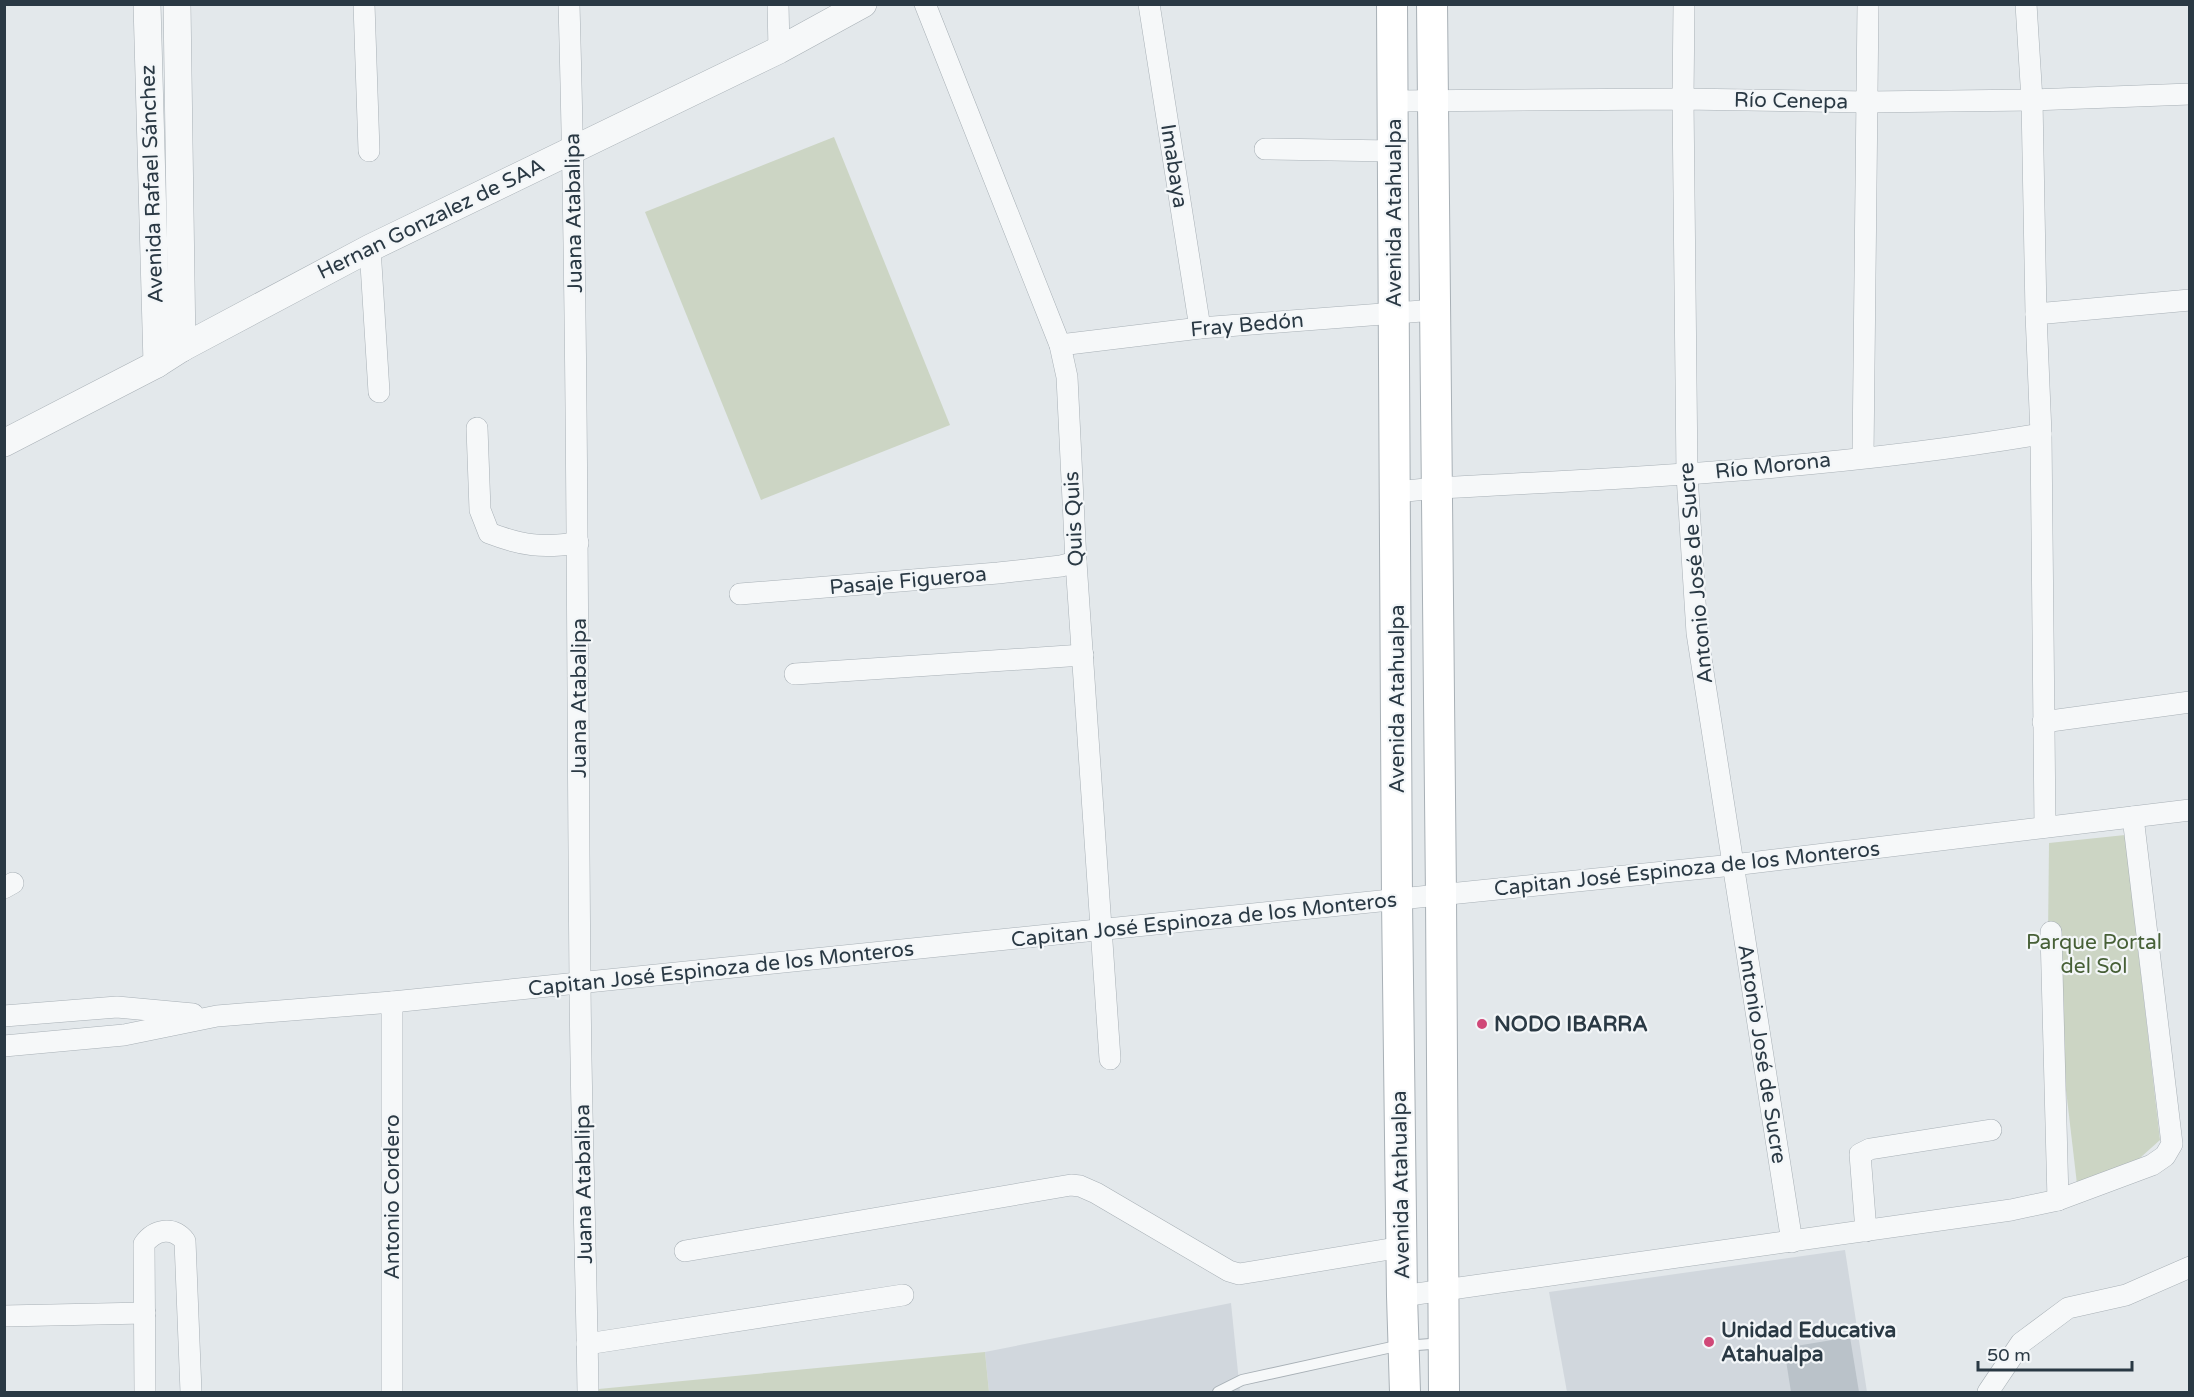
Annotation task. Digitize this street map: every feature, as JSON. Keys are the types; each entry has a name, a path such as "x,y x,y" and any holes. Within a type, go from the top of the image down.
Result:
{"main road":[{"name":"Avenida Atahualpa","path":"1392,4 1398,900 1405,1392"},
{"name":"Avenida Atahualpa","path":"1432,4 1444,1392"}],"street":[{"name":"Avenida Rafael Sánchez","path":"147,4 157,364"},
{"name":"Avenida Rafael Sánchez","path":"177,4 182,348"},
{"path":"364,4 369,151"},
{"name":"Juana Atabalipa","path":"569,4 578,543 580,983 588,1392"},
{"path":"778,4 779,50"},
{"name":"Hernan Gonzalez de SAA","path":"4,443 157,364 182,348 370,248 779,50 863,4"},
{"name":"Quis Quis","path":"925,4 1060,345 1067,377 1076,562 1110,1059"},
{"name":"Imabaya","path":"1149,4 1200,328"},
{"name":"Antonio José de Sucre","path":"1684,4 1687,475 1697,633 1792,1242"},
{"path":"1863,457 1868,4"},
{"path":"2026,4 2032,100 2041,434 2045,827"},
{"name":"Río Cenepa","path":"1393,101 1683,99 1868,102 2032,100 2190,94"},
{"path":"1265,148 1392,151"},
{"path":"370,248 379,392"},
{"path":"2036,314 2190,300"},
{"name":"Fray Bedón","path":"1060,345 1200,328 1435,310"},
{"path":"477,428 480,510 489,533 516,543 553,546 578,543"},
{"name":"Río Morona","path":"1396,492 1687,475 1953,449 2041,434"},
{"name":"Pasaje Figueroa","path":"740,594 1061,567 1076,562"},
{"path":"795,674 1083,655"},
{"path":"2043,722 2190,702"},
{"name":"Capitan José Espinoza de los Monteros","path":"4,1046 124,1035 217,1016 392,1002 1733,866 2190,810"},
{"path":"1402,1296 2011,1210 2058,1200 2152,1165 2165,1156 2172,1144 2133,817"},
{"path":"2051,932 2058,1200"},
{"name":"Antonio Cordero","path":"392,1002 393,1392"},
{"name":"Capitan José Espinoza de los Monteros","path":"4,1016 117,1007 217,1016"},
{"path":"1866,1231 1860,1154 1870,1149 1991,1130"},
{"path":"685,1251 1071,1185 1096,1192 1228,1271 1239,1274 1402,1247"},
{"path":"145,1392 144,1244 150,1236 170,1231 180,1235 185,1241 191,1392"},
{"path":"1988,1392 2021,1343 2068,1308 2126,1295 2190,1267"},
{"path":"587,1344 903,1295"},
{"path":"4,1316 145,1313"}],"lane":[{"path":"1218,1392 1242,1380 1405,1346 1443,1343"}],"shaded area":[{"name":"Unidad Educativa Atahualpa","path":"1845,1250 1867,1392 1567,1392 1549,1292"},
{"path":"1231,1303 1240,1392 989,1392 985,1352"}],"green space":[{"path":"834,137 950,425 761,500 645,212"},
{"name":"Parque Portal del Sol","path":"2125,835 2160,1140 2131,1166 2077,1184 2048,936 2049,843"},
{"path":"985,1352 989,1392 588,1392 588,1390"}],"building":[{"path":"1850,1337 1859,1392 1791,1392 1784,1348"}],"place":[{"name":"NODO IBARRA","path":"1482,1024"},
{"name":"Unidad Educativa Atahualpa","path":"1709,1342"}]}
